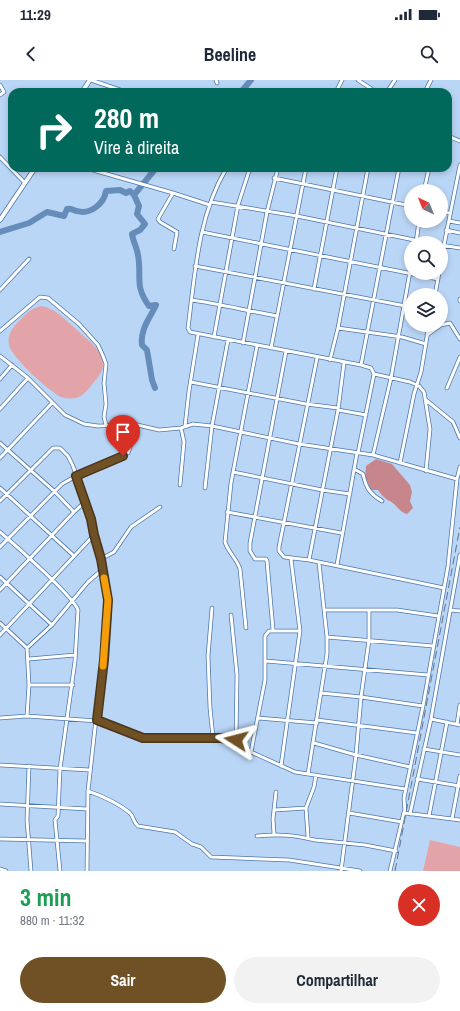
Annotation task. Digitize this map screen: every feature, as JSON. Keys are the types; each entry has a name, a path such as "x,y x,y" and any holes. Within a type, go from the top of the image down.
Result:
{"street":[{"path":"91,80 114,88"},
{"path":"358,80 370,88"},
{"path":"0,84 4,92 0,95"},
{"path":"0,157 8,165"},
{"path":"460,165 448,221 460,223"},
{"path":"14,172 25,183"},
{"path":"0,220 32,172"},
{"path":"106,172 145,186 210,204 238,205 267,212 328,222 404,239"},
{"path":"224,172 215,187 202,232 188,330 198,335 361,365 371,368 374,374 341,533 337,565"},
{"path":"214,337 238,205 249,172"},
{"path":"243,343 267,212 276,172"},
{"path":"271,348 305,172"},
{"path":"314,289 336,172"},
{"path":"330,360 338,328 367,172"},
{"path":"361,365 398,172"},
{"path":"426,184 428,172"},
{"path":"274,178 334,189 404,205"},
{"path":"173,193 158,219 160,222 177,232 174,249"},
{"path":"444,236 446,230 460,233"},
{"path":"202,232 404,273"},
{"path":"448,246 460,248"},
{"path":"0,290 29,259"},
{"path":"196,266 403,306"},
{"path":"373,455 391,378 408,280"},
{"path":"436,288 438,280"},
{"path":"0,331 43,297 48,298 79,324 98,345 106,364 104,383 106,404 104,417 106,425"},
{"path":"192,300 219,303 249,311 277,316"},
{"path":"448,323 450,323 460,339"},
{"path":"338,328 397,337 426,344"},
{"path":"400,463 414,394 421,372 428,332"},
{"path":"427,335 431,332"},
{"path":"185,426 198,335"},
{"path":"205,488 212,426 228,340"},
{"path":"246,628 240,570 238,562 225,542 227,512 233,472 256,346"},
{"path":"273,630 267,560 266,558 255,559 250,551 250,543 286,351"},
{"path":"0,356 28,378 52,403 72,419 84,424 138,425 159,430 181,428 193,424 212,426 299,444 373,455 457,479"},
{"path":"447,388 460,357"},
{"path":"317,358 306,404 279,551 284,557 291,559 309,560 337,565 444,588"},
{"path":"309,560 338,409 344,363"},
{"path":"0,379 12,365"},
{"path":"374,374 417,385 424,392 430,429 426,471"},
{"path":"0,409 28,378"},
{"path":"191,382 366,415"},
{"path":"426,399 453,422 460,438"},
{"path":"0,458 52,403"},
{"path":"0,547 54,491 76,476 128,454 138,425"},
{"path":"180,485 184,442 181,428"},
{"path":"0,443 54,491 74,512"},
{"path":"0,501 53,448 57,447 68,456 86,501 101,559 108,600 97,720 88,791 86,841 87,871"},
{"path":"390,871 396,851 404,812 410,766 423,706 448,566 457,479 460,467"},
{"path":"354,469 363,474 366,486 371,495 382,501"},
{"path":"233,472 322,490 350,494"},
{"path":"0,488 74,555"},
{"path":"0,590 51,535 86,501"},
{"path":"101,559 114,552 131,527 160,507"},
{"path":"227,512 341,533"},
{"path":"0,532 52,580 76,605 78,614 73,685 60,769 58,816 55,820 60,871"},
{"path":"0,635 94,535"},
{"path":"410,814 431,718 460,555"},
{"path":"281,766 300,631 291,559"},
{"path":"308,774 326,666 327,637 319,563"},
{"path":"27,648 52,625 73,602 88,582 103,569"},
{"path":"0,577 52,625"},
{"path":"212,608 208,656 213,738"},
{"path":"325,610 397,610 438,616"},
{"path":"450,610 460,611"},
{"path":"341,869 346,843 352,782 360,726 361,697 369,640 369,611"},
{"path":"231,615 237,675 236,740"},
{"path":"0,623 27,648 29,659 27,716"},
{"path":"251,752 265,680 265,636 267,632 273,630 300,631"},
{"path":"327,637 433,646"},
{"path":"29,659 75,655"},
{"path":"266,661 428,675"},
{"path":"29,685 73,685"},
{"path":"321,693 423,706"},
{"path":"431,718 458,724 460,705"},
{"path":"0,718 27,716 97,720 143,738 232,738 251,752 295,772 352,782 406,789"},
{"path":"258,718 288,721 317,721 417,733"},
{"path":"429,816 448,722"},
{"path":"314,743 356,755 410,766"},
{"path":"424,749 460,755"},
{"path":"0,765 90,770"},
{"path":"30,766 28,839 31,871"},
{"path":"308,837 306,808 314,787 316,775"},
{"path":"452,819 460,776"},
{"path":"417,779 459,786"},
{"path":"88,791 106,798 128,811 134,823 138,826 175,832 192,844 201,847 211,857 289,860 360,871"},
{"path":"274,834 272,820 275,810 276,792"},
{"path":"0,804 87,809"},
{"path":"275,810 306,808"},
{"path":"404,812 460,820"},
{"path":"349,814 402,822"},
{"path":"257,836 274,834 308,837 315,840 381,847 396,851"},
{"path":"0,839 86,841"},
{"path":"0,868 5,871"}],"shaded area":[{"path":"41,306 51,309 64,318 100,353 103,366 100,374 79,397 66,398 56,394 40,382 11,350 9,345 9,335 14,326 34,308"},
{"path":"376,459 392,464 410,485 412,492 410,501 413,508 407,514 402,512 378,490 371,490 367,480 365,479 366,466"},
{"path":"430,840 460,847 460,871 423,871"}],"waterway":[{"path":"244,88 251,80"},
{"path":"153,172 134,195 139,206 137,214 145,224 140,230 132,234 138,255 139,281 144,299 149,306 156,305 142,334 142,345 147,350 152,380 155,388"},
{"path":"0,232 29,223 47,212 64,216 67,209 82,212 91,210 99,204 105,196 106,191 120,190 126,193 130,191 134,195"}],"railway":[{"path":"395,871 460,527"}],"slow traffic":[{"path":"103,666 108,600 104,578"}],"route":[{"path":"123,456 76,476 86,501 91,519 96,545 101,559 108,600 104,660 97,720 122,729 130,735 143,738 232,738 236,740"}]}
